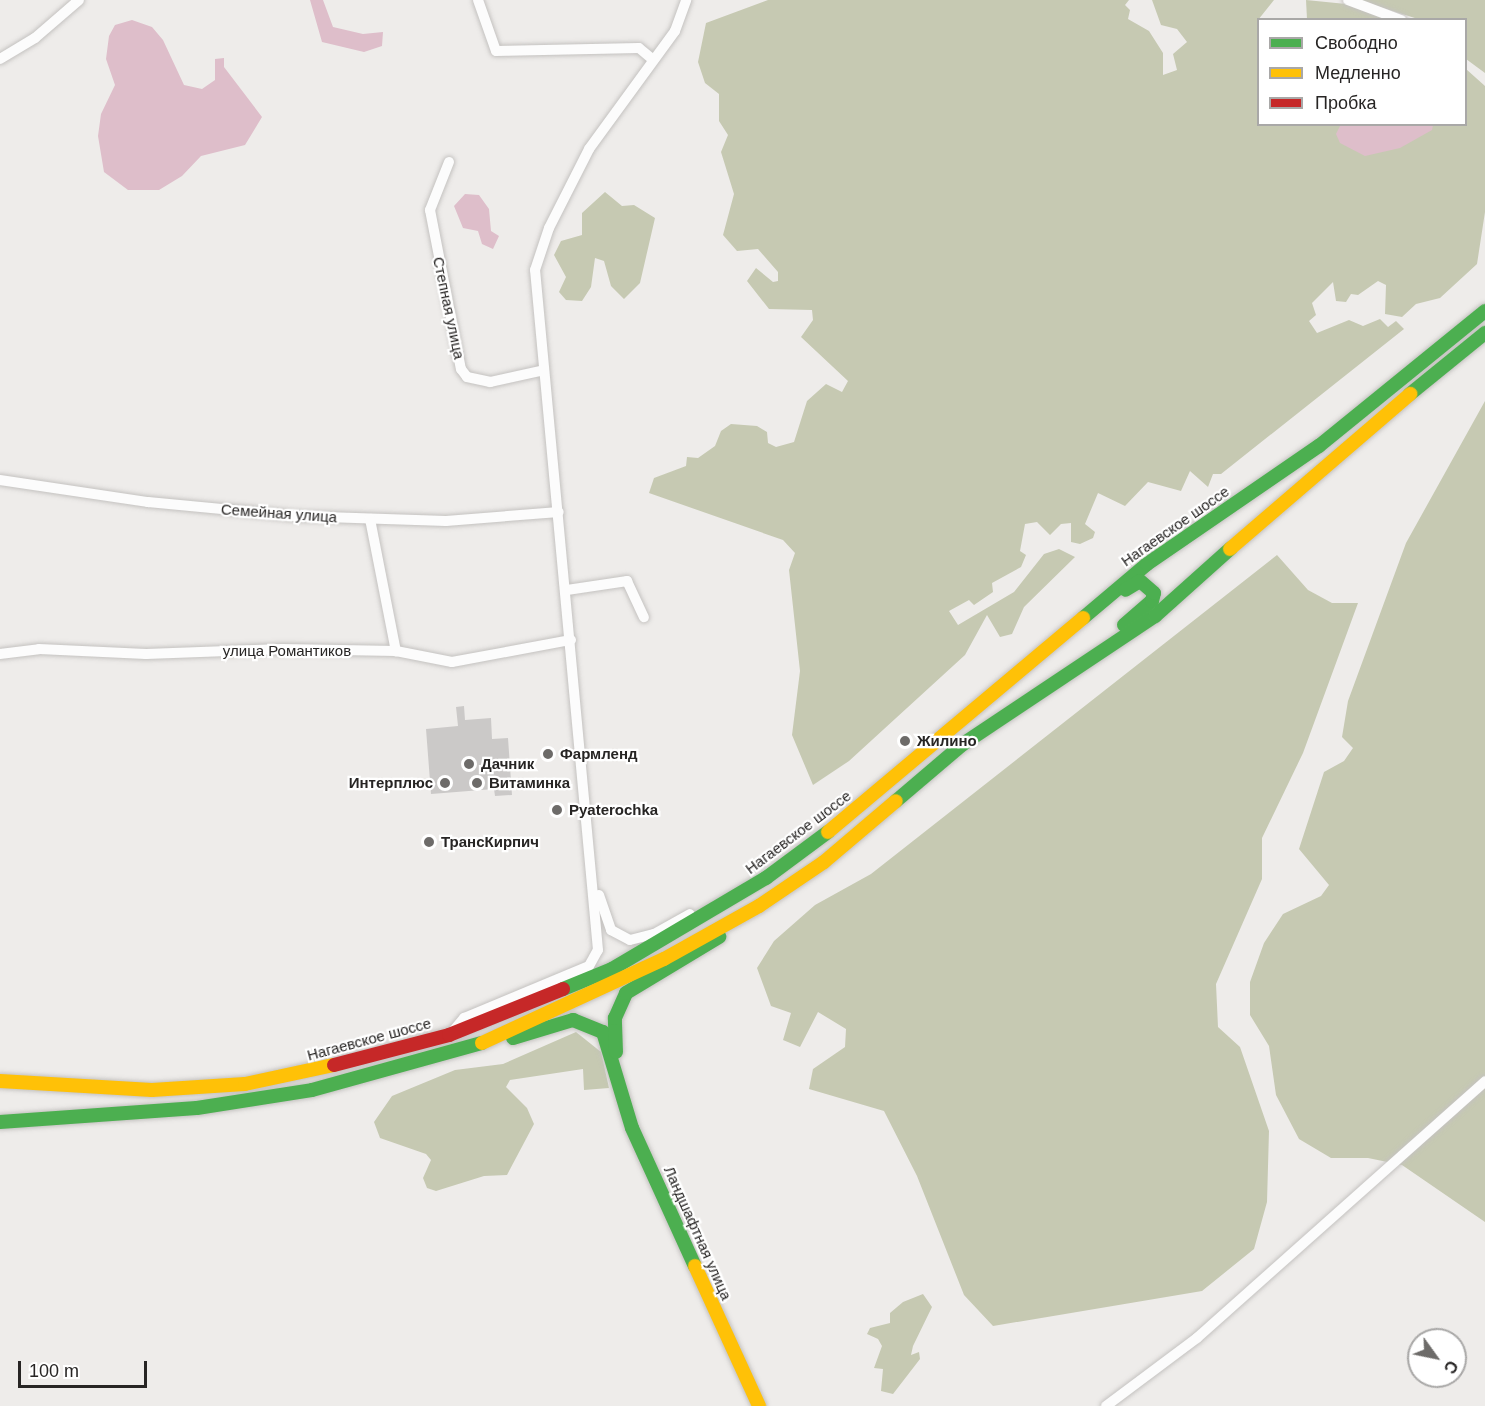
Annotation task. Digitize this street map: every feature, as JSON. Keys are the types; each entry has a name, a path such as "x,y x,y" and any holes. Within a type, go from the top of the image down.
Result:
{"main road":[{"name":"Нагаевское шоссе","path":"0,1081 152,1090 245,1084 305,1073 449,1035 612,969 766,878 838,824 1147,564 1319,446 1485,311"},
{"path":"0,1122 197,1108 312,1090 401,1070 533,1022 759,906 824,862 963,744 1155,616 1330,458 1485,333"},
{"path":"1011,680 1031,669 1131,585 1140,581 1151,588 1152,601 1144,609 1031,697"},
{"path":"618,1070 615,1018 626,993 749,921 759,906"},
{"path":"401,1070 427,1068 573,1020 603,1032 618,1070"},
{"name":"Ландшафтная улица","path":"618,1070 632,1128 759,1406"}],"street":[{"path":"0,59 35,38 79,0"},
{"path":"478,0 496,51 639,48 652,59"},
{"path":"449,1035 464,1018 589,966 599,939 535,270 549,228 589,149 652,59 675,31 686,0"},
{"path":"1348,0 1396,18"},
{"name":"Степная улица","path":"449,162 430,210 432,236 461,369 467,377 490,382 544,370"},
{"name":"Семейная улица","path":"0,480 148,502 370,519 446,522 559,512"},
{"path":"370,519 396,651"},
{"path":"567,590 627,580 644,617"},
{"name":"улица Романтиков","path":"0,654 39,649 146,654 282,649 396,651 452,662 571,640"},
{"path":"593,878 611,930 630,940 654,934 747,880 766,878"},
{"path":"1106,1406 1197,1338 1485,1081"}],"green space":[{"path":"768,0 1129,0 1125,5 1130,10 1128,19 1149,31 1163,53 1163,75 1177,70 1173,54 1187,42 1177,29 1161,25 1152,0 1274,0 1260,18 1257,18 1257,126 1467,126 1467,70 1485,86 1485,212 1477,264 1440,298 1416,304 1402,317 1385,314 1386,285 1378,281 1358,295 1351,294 1346,302 1336,301 1333,282 1312,303 1316,315 1309,321 1317,333 1349,320 1363,326 1380,319 1388,327 1396,321 1404,329 1221,474 1213,474 1208,487 1190,471 1181,491 1148,482 1125,506 1098,493 1085,524 1095,532 1093,538 1080,544 1071,542 1071,523 1061,524 1050,535 1037,522 1025,524 1020,551 1026,555 1021,567 992,583 993,592 974,605 969,600 949,611 958,625 1014,592 1044,554 1059,549 1075,557 1024,607 1012,634 1000,637 987,615 965,655 849,761 813,785 792,735 800,671 789,570 795,553 783,540 649,493 654,478 686,466 687,457 698,458 715,446 721,431 731,424 757,426 767,432 768,443 776,447 794,442 807,401 826,384 842,392 848,381 801,337 813,320 812,310 769,309 747,281 756,268 773,282 778,281 778,272 758,249 737,251 723,235 734,194 721,152 728,135 719,121 719,94 705,83 698,62 706,23"},
{"path":"1306,0 1366,6 1393,18 1307,18"},
{"path":"1358,0 1485,0 1485,73 1467,60 1467,18 1415,18"},
{"path":"605,192 622,206 634,205 655,218 640,283 624,299 611,286 604,261 595,258 591,287 582,301 566,300 559,292 566,277 554,255 561,241 582,235 582,213"},
{"path":"1485,401 1485,1222 1402,1165 1368,1158 1331,1158 1299,1139 1276,1095 1269,1046 1250,1015 1250,982 1264,943 1283,914 1321,896 1329,885 1299,849 1324,772 1344,761 1353,748 1342,737 1348,701 1406,543"},
{"path":"1277,555 1308,590 1332,603 1358,603 1303,753 1262,838 1262,879 1216,984 1218,1027 1240,1047 1269,1131 1267,1202 1254,1249 1202,1291 993,1326 964,1295 917,1176 884,1111 809,1089 813,1069 845,1047 846,1029 818,1012 800,1047 783,1040 791,1013 771,1006 757,968 774,941 815,905 871,874"},
{"path":"576,1032 601,1052 609,1088 584,1090 583,1069 510,1080 506,1087 527,1108 534,1124 507,1175 484,1176 436,1191 427,1188 423,1178 431,1160 426,1154 380,1138 374,1122 392,1096 455,1070 503,1064"},
{"path":"923,1294 932,1307 913,1346 911,1355 919,1352 920,1359 893,1394 881,1391 883,1369 874,1368 882,1346 878,1339 867,1334 870,1328 890,1323 890,1313 903,1302"}],"shaded area":[{"path":"310,0 323,0 333,27 363,34 383,32 382,46 364,52 322,42"},
{"path":"132,20 152,27 163,40 184,85 202,89 215,80 215,59 224,58 224,67 262,117 245,145 201,156 182,176 159,190 128,190 104,172 98,136 101,114 115,85 106,59 109,36 115,25"},
{"path":"1340,126 1433,126 1432,130 1400,148 1365,156 1340,143 1336,134"},
{"path":"465,194 479,195 489,209 491,231 499,236 493,249 482,244 478,231 463,228 454,206"}],"building":[{"name":"Дачник","path":"464,706 465,720 491,718 492,739 508,738 512,795 495,796 494,789 431,794 426,729 458,726 456,707"}],"traffic: fast":[{"path":"1083,618 1147,564 1319,446 1485,311"},
{"path":"1410,394 1485,333"},
{"path":"896,801 963,744 1155,616 1230,549"},
{"path":"1124,625 1152,601 1154,593 1140,581 1125,590"},
{"path":"563,989 612,969 766,878 828,832"},
{"path":"616,1052 615,1018 626,993 719,937"},
{"path":"513,1038 573,1020 603,1032 632,1128 695,1266"},
{"path":"0,1122 197,1108 312,1090 482,1043"}],"traffic: slow":[{"path":"1230,549 1410,394"},
{"path":"828,832 1083,618"},
{"path":"482,1043 664,959 759,906 824,862 896,801"},
{"path":"0,1081 152,1090 245,1084 334,1065"},
{"path":"695,1266 759,1406"}],"traffic: jam":[{"path":"334,1065 449,1035 563,989"}],"place":[{"name":"Жилино","path":"905,741"},
{"name":"Фармленд","path":"548,754"},
{"name":"Дачник","path":"469,764"},
{"name":"Интерплюс","path":"445,783"},
{"name":"Витаминка","path":"477,783"},
{"name":"Pyaterochka","path":"557,810"},
{"name":"ТрансКирпич","path":"429,842"}]}
